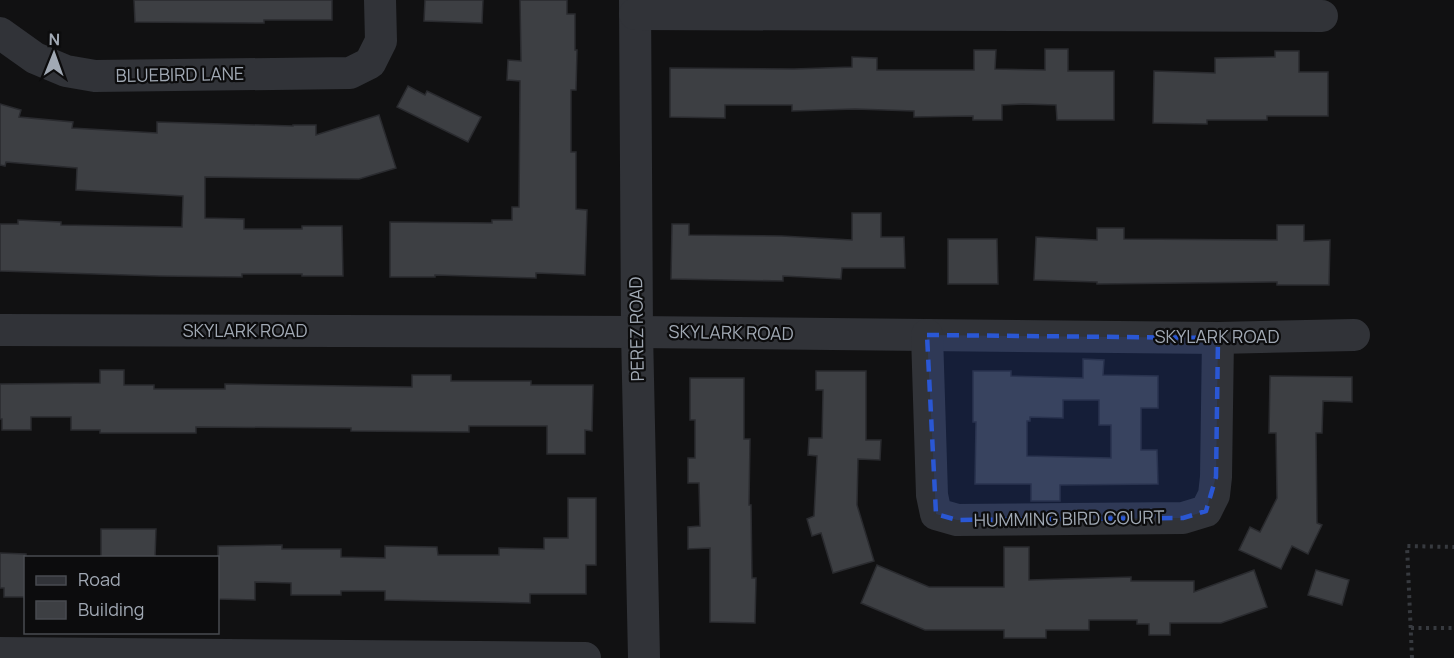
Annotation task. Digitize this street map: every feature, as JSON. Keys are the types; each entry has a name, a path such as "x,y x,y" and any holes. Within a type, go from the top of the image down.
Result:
{"street":[{"name":"BLUEBIRD LANE","path":"0,33 35,58 66,71 94,76 350,73 370,63 381,41 380,0"},
{"path":"635,7 1322,16"},
{"name":"PEREZ ROAD","path":"635,7 637,332 644,658"},
{"name":"SKYLARK ROAD","path":"0,330 637,332 1218,338 1353,335"},
{"name":"HUMMING BIRD COURT","path":"927,335 932,495 936,514 957,520 1183,518 1206,511 1214,495 1216,477 1218,338"},
{"path":"0,653 585,658"}],"path":[{"path":"1412,658 1407,546 1454,548"},
{"path":"1411,628 1454,628"}],"highlighted area":[{"path":"927,335 1218,338 1216,477 1206,511 1183,518 957,520 936,514"}],"building":[{"path":"134,0 332,0 332,20 264,20 264,23 135,22"},
{"path":"425,0 483,0 482,23 424,21"},
{"path":"520,0 567,0 567,14 575,14 576,90 571,90 571,152 576,152 576,209 587,210 585,275 536,273 536,278 435,275 435,277 390,277 390,222 492,223 492,220 512,220 512,207 519,207 520,81 507,80 508,60 521,61"},
{"path":"1045,49 1068,49 1068,71 1114,71 1114,120 1057,120 1056,105 1023,104 1002,105 1002,120 973,120 973,116 914,117 914,111 855,109 792,111 792,105 725,105 725,118 670,117 670,68 852,67 852,57 877,58 877,70 974,70 974,50 996,50 995,69 1045,70"},
{"path":"1275,51 1299,51 1299,72 1328,72 1328,116 1267,116 1267,120 1207,120 1207,124 1153,123 1154,71 1215,73 1215,58 1275,57"},
{"path":"408,86 425,95 427,91 481,117 468,142 397,107"},
{"path":"0,104 21,110 19,117 73,122 72,128 157,133 157,122 316,125 316,135 379,115 396,168 359,179 205,177 205,218 244,219 244,229 342,226 343,276 242,274 242,277 159,276 0,271 0,224 18,224 18,220 61,222 61,225 182,227 183,196 76,190 77,168 6,162 5,166 0,165"},
{"path":"852,213 881,213 881,237 904,237 905,268 842,268 841,279 783,276 783,281 671,279 672,224 689,224 689,235 782,236 852,240"},
{"path":"1277,225 1304,225 1304,241 1330,240 1329,285 1277,285 1277,282 1097,284 1097,282 1034,280 1036,237 1097,240 1097,228 1124,228 1124,239 1277,240"},
{"path":"948,239 997,239 998,284 948,284"},
{"path":"1083,359 1104,360 1103,375 1158,376 1158,408 1141,408 1141,450 1157,450 1158,484 1060,485 1060,501 1031,501 1031,484 975,484 976,422 973,422 973,371 1011,371 1011,376 1083,378","holes":["1063,400 1099,400 1099,425 1111,425 1111,458 1027,456 1027,421 1030,421 1030,417 1063,418"]},
{"path":"100,370 124,370 124,385 154,385 154,389 225,389 225,384 412,387 412,375 451,375 451,381 531,381 531,385 593,385 592,431 585,430 585,454 547,454 547,426 469,426 469,432 351,431 351,428 196,427 196,433 100,433 100,430 71,430 71,417 31,417 31,430 2,430 0,384 100,383"},
{"path":"816,371 866,371 866,440 881,440 880,460 858,459 857,505 874,561 833,573 821,533 812,536 807,519 814,516 817,456 808,455 809,438 822,438 823,390 816,390"},
{"path":"1270,376 1352,377 1352,402 1323,401 1322,433 1316,433 1317,523 1322,525 1308,554 1292,546 1281,569 1239,550 1250,527 1260,532 1277,498 1276,433 1269,433"},
{"path":"690,378 744,378 744,439 750,439 749,505 751,505 752,578 756,578 755,623 710,622 710,548 688,549 688,527 700,526 699,483 688,483 688,458 695,458 695,420 690,420"},
{"path":"568,498 596,498 596,565 586,565 586,594 530,594 530,603 385,600 385,591 341,591 341,595 291,595 291,583 255,582 255,600 219,599 218,546 282,545 282,549 341,549 341,557 385,558 385,546 437,547 438,555 499,555 499,548 544,549 544,538 568,538"},
{"path":"101,529 156,529 155,556 101,556"},
{"path":"1004,547 1029,547 1029,580 1131,577 1131,581 1194,581 1194,592 1254,570 1267,607 1221,623 1170,623 1170,635 1149,635 1149,624 1137,624 1137,620 1089,620 1089,630 1046,630 1046,638 1004,638 1004,630 925,630 861,603 877,565 929,587 1004,587"},
{"path":"0,553 26,554 24,556 24,597 4,597 4,588 0,588"},
{"path":"1316,570 1349,580 1342,605 1308,595"}]}
